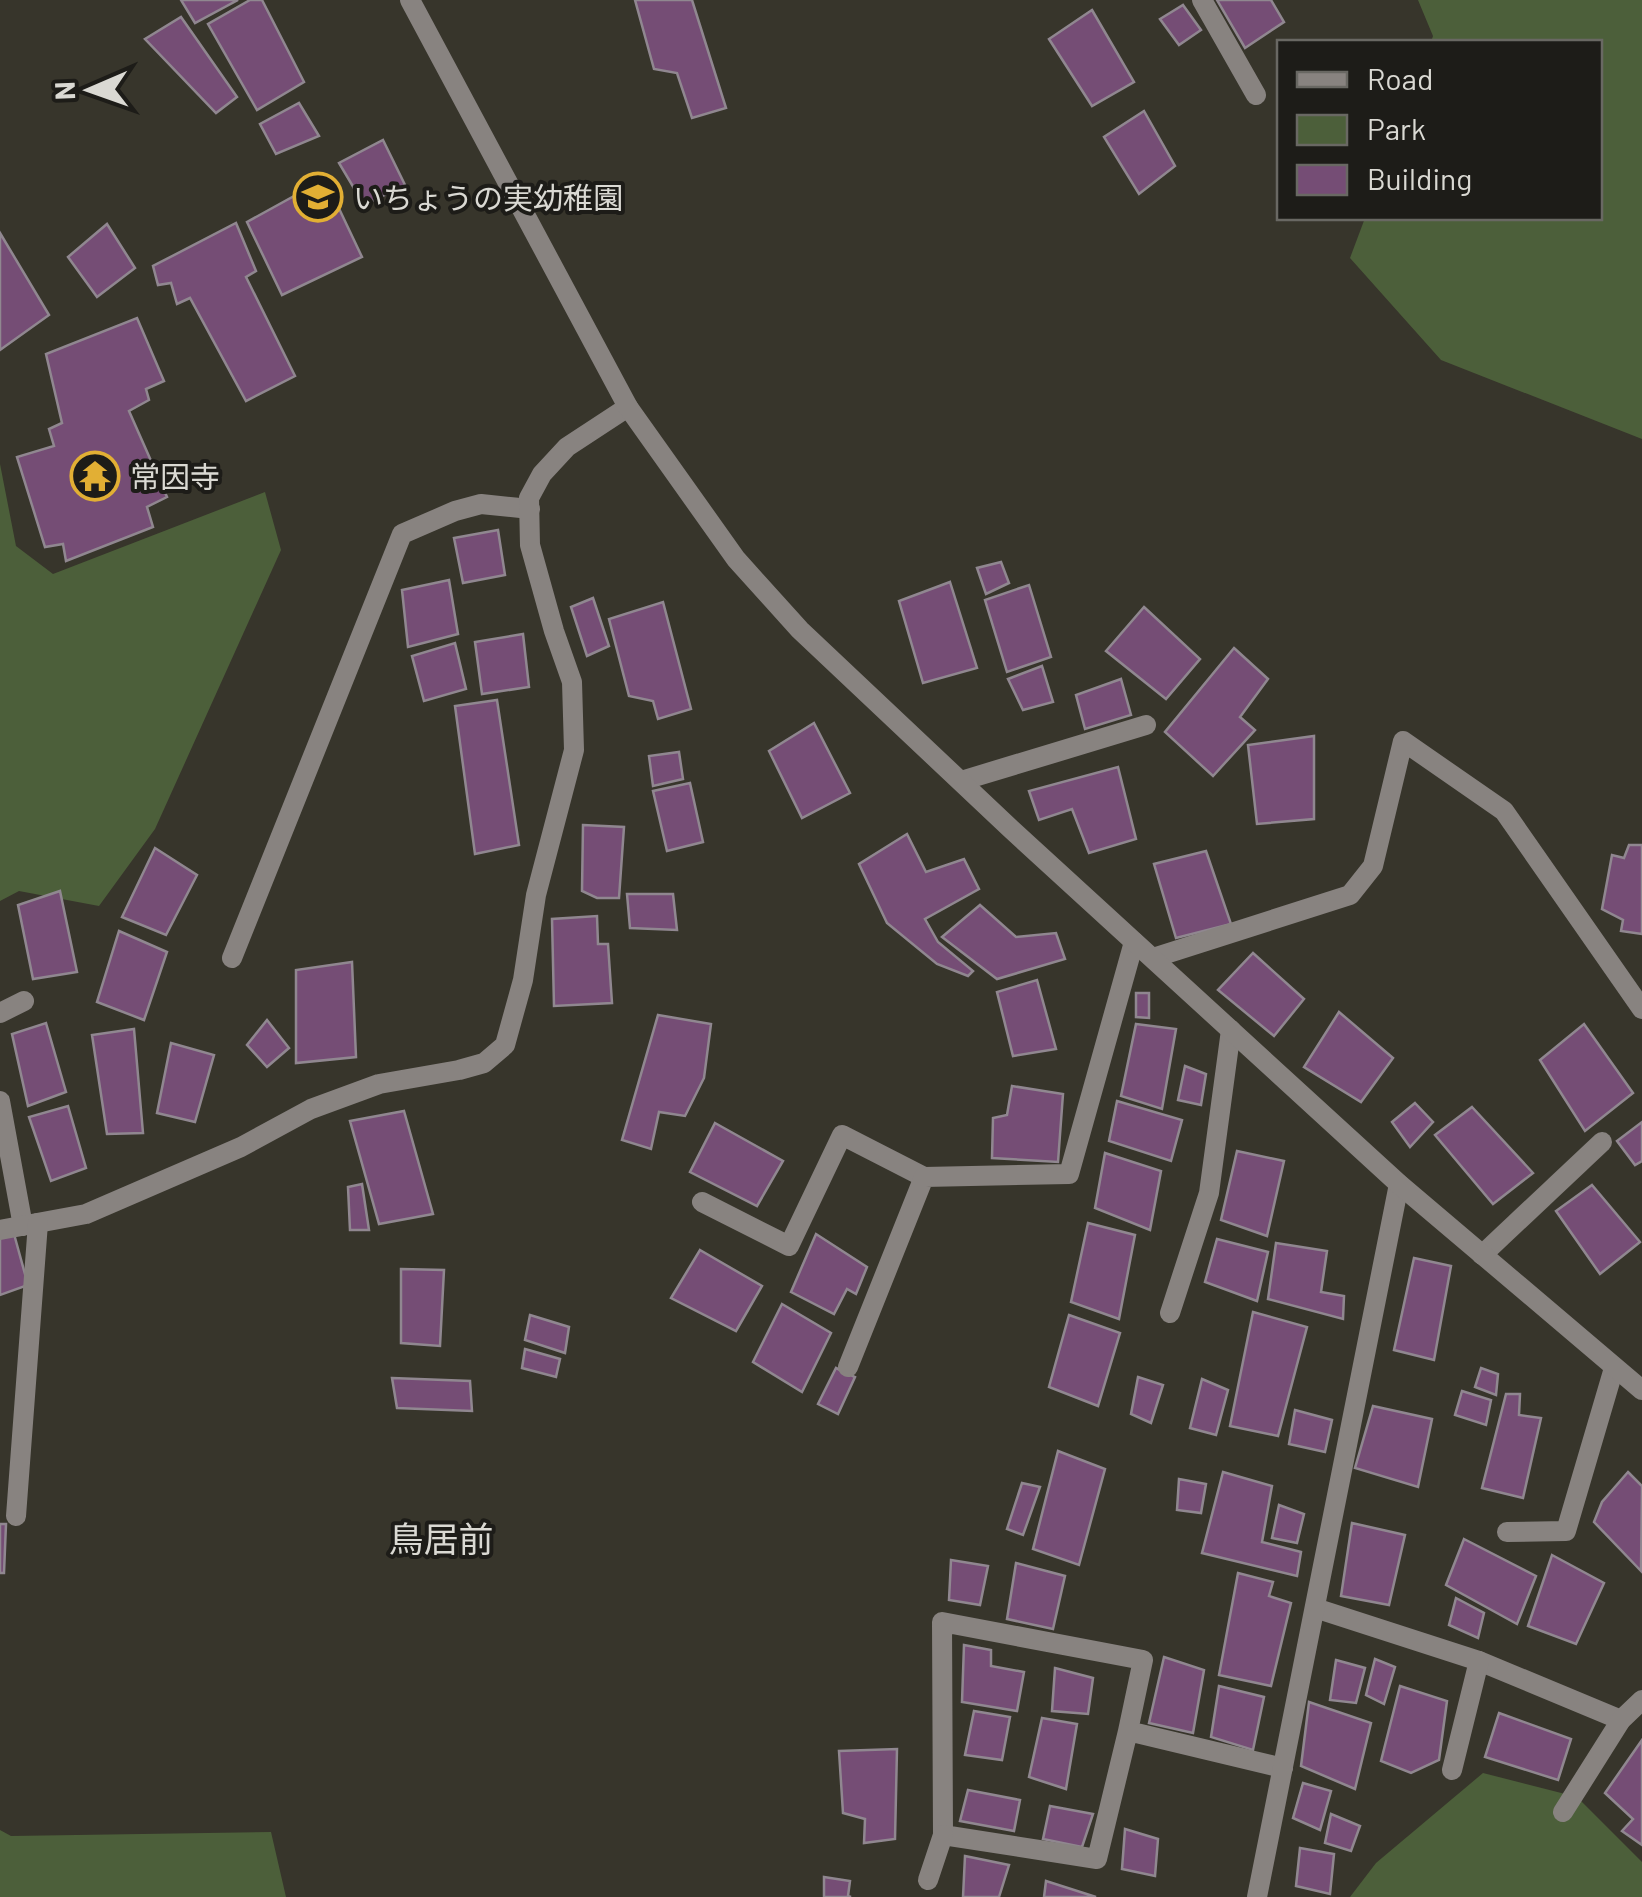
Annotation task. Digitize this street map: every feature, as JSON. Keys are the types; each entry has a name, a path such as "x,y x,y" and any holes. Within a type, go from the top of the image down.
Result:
{"street":[{"path":"1202,0 1256,95"},
{"path":"418,3 628,408 736,559 800,630 1134,942 1399,1184 1642,1390"},
{"path":"0,1230 86,1214 241,1147 311,1109 379,1084 484,1063 505,1045 523,980 536,896 574,750 572,682 530,545 529,498 542,474 567,448 628,408"},
{"path":"232,958 402,534 481,504 530,509"},
{"path":"961,781 1146,724"},
{"path":"1152,958 1350,895 1373,866 1403,741 1504,811 1642,1009"},
{"path":"702,1202 788,1246 842,1135 924,1177 1069,1174 1134,942"},
{"path":"0,1013 24,1001"},
{"path":"1170,1313 1209,1193 1230,1030"},
{"path":"0,1100 30,1225 16,1516"},
{"path":"1482,1255 1602,1142"},
{"path":"848,1367 924,1177"},
{"path":"1257,1897 1399,1184"},
{"path":"1507,1532 1566,1531 1614,1368"},
{"path":"1315,1608 1479,1662 1621,1720"},
{"path":"928,1880 943,1835 942,1622 1143,1660 1097,1859 943,1835"},
{"path":"1452,1770 1479,1662"},
{"path":"1562,1812 1621,1720 1642,1700"},
{"path":"1128,1730 1283,1768"}],"green space":[{"path":"1418,0 1642,0 1642,439 1441,360 1350,258 1364,220 1602,220 1602,40 1432,40"},
{"path":"0,464 16,546 53,574 265,492 281,550 155,829 99,906 19,891 0,901"},
{"path":"1483,1773 1577,1797 1642,1862 1642,1897 1350,1897 1376,1863"},
{"path":"0,1830 11,1836 271,1832 286,1897 0,1897"}],"building":[{"path":"181,0 238,0 195,23"},
{"path":"250,0 262,0 304,82 257,110 208,24"},
{"path":"635,0 692,0 726,108 692,118 677,73 654,69"},
{"path":"1217,0 1271,0 1284,22 1245,48"},
{"path":"1183,5 1201,30 1179,45 1160,19"},
{"path":"1092,10 1134,82 1092,106 1049,39"},
{"path":"181,17 237,97 216,113 145,39"},
{"path":"299,103 319,136 276,154 260,124"},
{"path":"1144,111 1175,166 1139,194 1104,137"},
{"path":"383,140 405,185 364,205 339,163"},
{"path":"325,179 362,257 282,295 247,222"},
{"path":"236,223 256,271 246,277 295,376 246,401 190,298 177,304 171,283 158,285 153,266"},
{"path":"107,224 135,268 97,297 68,257"},
{"path":"0,233 49,315 0,350"},
{"path":"137,318 164,381 146,389 149,400 129,411 167,497 147,507 153,527 66,561 63,544 45,547 17,457 54,446 49,429 62,423 46,354"},
{"path":"498,530 505,575 463,583 454,538"},
{"path":"1001,562 1009,583 986,594 977,568"},
{"path":"449,580 458,634 408,647 402,590"},
{"path":"950,582 977,668 923,683 899,601"},
{"path":"1029,585 1051,657 1007,672 985,600"},
{"path":"593,598 609,646 587,656 571,607"},
{"path":"663,602 691,709 658,719 653,701 629,696 609,619"},
{"path":"1144,607 1200,659 1166,699 1106,651"},
{"path":"523,634 529,687 482,694 475,642"},
{"path":"455,643 466,689 424,701 412,656"},
{"path":"1234,648 1268,679 1240,717 1255,730 1213,776 1165,732"},
{"path":"1042,666 1053,702 1023,710 1008,679"},
{"path":"1121,679 1131,715 1085,729 1076,695"},
{"path":"497,700 519,845 475,854 455,706"},
{"path":"814,723 850,793 802,818 769,751"},
{"path":"1314,736 1314,819 1257,824 1248,745"},
{"path":"679,752 683,779 653,786 649,756"},
{"path":"1118,767 1136,839 1089,853 1072,809 1039,820 1029,791"},
{"path":"690,783 703,842 667,851 653,791"},
{"path":"583,825 624,827 619,898 597,898 582,891"},
{"path":"907,834 926,872 964,859 979,889 925,919 938,942 973,971 968,976 937,964 887,923 859,864"},
{"path":"1629,845 1642,845 1642,934 1621,931 1623,920 1602,909 1612,855 1624,858"},
{"path":"155,848 197,875 166,935 122,917"},
{"path":"1206,851 1231,924 1176,938 1154,864"},
{"path":"60,891 77,972 33,979 18,905"},
{"path":"627,894 673,894 677,930 630,928"},
{"path":"980,905 1016,937 1056,933 1065,959 997,979 942,937"},
{"path":"597,916 598,944 608,944 612,1003 554,1006 552,919"},
{"path":"119,931 167,952 144,1020 97,1002"},
{"path":"1253,953 1304,999 1274,1036 1218,990"},
{"path":"352,962 356,1057 296,1063 296,970"},
{"path":"1037,980 1056,1049 1013,1056 997,992"},
{"path":"1136,993 1149,993 1149,1018 1136,1017"},
{"path":"1339,1012 1393,1058 1361,1102 1304,1067"},
{"path":"658,1015 711,1024 704,1078 685,1116 659,1112 651,1149 622,1140"},
{"path":"267,1020 289,1048 267,1067 247,1045"},
{"path":"46,1023 66,1092 28,1106 12,1034"},
{"path":"1136,1024 1176,1029 1162,1109 1121,1096"},
{"path":"1584,1024 1633,1093 1585,1131 1540,1060"},
{"path":"134,1029 143,1133 107,1134 92,1035"},
{"path":"171,1043 214,1055 195,1122 157,1113"},
{"path":"1185,1066 1206,1074 1201,1105 1178,1100"},
{"path":"1012,1086 1063,1094 1058,1162 992,1158 993,1118 1007,1115"},
{"path":"1117,1101 1182,1120 1171,1161 1109,1141"},
{"path":"1415,1103 1433,1122 1410,1147 1392,1122"},
{"path":"68,1106 86,1168 51,1181 29,1117"},
{"path":"1472,1107 1533,1173 1493,1204 1435,1135"},
{"path":"404,1111 433,1214 379,1224 350,1121"},
{"path":"1642,1122 1642,1161 1635,1165 1617,1141"},
{"path":"715,1123 783,1161 757,1206 690,1172"},
{"path":"1237,1151 1284,1161 1267,1236 1221,1220"},
{"path":"1105,1153 1161,1171 1150,1230 1095,1208"},
{"path":"362,1184 369,1230 350,1230 348,1187"},
{"path":"1592,1185 1640,1242 1600,1274 1556,1211"},
{"path":"1088,1223 1135,1235 1119,1319 1071,1302"},
{"path":"14,1234 28,1285 0,1295 0,1238"},
{"path":"816,1234 867,1267 856,1294 847,1289 834,1314 791,1292"},
{"path":"1217,1239 1268,1252 1257,1301 1205,1282"},
{"path":"1276,1243 1327,1251 1321,1292 1344,1296 1343,1319 1268,1299"},
{"path":"700,1250 762,1286 736,1331 671,1298"},
{"path":"1414,1258 1451,1266 1434,1360 1394,1350"},
{"path":"401,1269 444,1270 440,1346 401,1343"},
{"path":"782,1304 831,1333 802,1392 753,1362"},
{"path":"1253,1312 1307,1327 1278,1436 1230,1426"},
{"path":"530,1315 569,1327 565,1353 525,1340"},
{"path":"1069,1315 1120,1333 1098,1406 1049,1387"},
{"path":"525,1349 560,1359 556,1377 522,1368"},
{"path":"836,1368 855,1377 838,1414 818,1404"},
{"path":"1481,1368 1498,1374 1496,1395 1475,1387"},
{"path":"1138,1377 1163,1385 1151,1423 1131,1414"},
{"path":"392,1378 470,1381 472,1411 397,1408"},
{"path":"1202,1379 1228,1390 1216,1435 1190,1428"},
{"path":"1462,1391 1491,1400 1486,1425 1455,1415"},
{"path":"1506,1394 1520,1394 1519,1415 1541,1418 1523,1498 1482,1488"},
{"path":"1373,1406 1432,1419 1418,1487 1355,1468"},
{"path":"1295,1410 1332,1420 1325,1452 1289,1444"},
{"path":"1058,1451 1105,1469 1079,1565 1033,1549"},
{"path":"1223,1472 1272,1486 1262,1542 1301,1552 1297,1576 1202,1553"},
{"path":"1628,1472 1642,1486 1641,1571 1594,1522 1602,1502"},
{"path":"1179,1479 1206,1484 1201,1513 1177,1510"},
{"path":"1022,1483 1040,1487 1023,1535 1007,1529"},
{"path":"1279,1505 1304,1514 1297,1543 1272,1538"},
{"path":"1352,1523 1405,1535 1389,1605 1341,1596"},
{"path":"0,1524 6,1524 4,1573 0,1573"},
{"path":"1464,1539 1536,1576 1517,1624 1446,1585"},
{"path":"1552,1555 1604,1583 1576,1644 1528,1626"},
{"path":"951,1560 988,1566 980,1605 949,1600"},
{"path":"1016,1563 1065,1576 1053,1629 1007,1619"},
{"path":"1238,1573 1273,1582 1269,1596 1291,1603 1271,1686 1219,1675"},
{"path":"1456,1598 1484,1613 1478,1638 1449,1625"},
{"path":"964,1645 991,1650 991,1666 1024,1672 1017,1711 962,1702"},
{"path":"1164,1657 1204,1670 1193,1733 1149,1723"},
{"path":"1375,1659 1395,1667 1384,1704 1366,1695"},
{"path":"1336,1660 1365,1668 1356,1703 1330,1700"},
{"path":"1055,1668 1093,1678 1088,1714 1052,1711"},
{"path":"1219,1686 1264,1697 1253,1750 1211,1737"},
{"path":"1400,1686 1447,1701 1439,1760 1411,1773 1381,1761"},
{"path":"1309,1702 1371,1723 1355,1789 1301,1766"},
{"path":"974,1711 1010,1717 1002,1760 965,1755"},
{"path":"1499,1713 1571,1739 1558,1780 1485,1757"},
{"path":"1042,1718 1077,1724 1066,1789 1029,1777"},
{"path":"1642,1740 1642,1845 1622,1831 1633,1819 1605,1793"},
{"path":"897,1749 895,1839 864,1843 865,1819 843,1813 839,1751"},
{"path":"1303,1783 1331,1791 1320,1830 1293,1818"},
{"path":"968,1790 1020,1800 1014,1831 960,1821"},
{"path":"1050,1806 1093,1814 1082,1847 1043,1839"},
{"path":"1331,1814 1360,1826 1351,1851 1325,1843"},
{"path":"1125,1829 1158,1839 1155,1876 1122,1869"},
{"path":"1300,1848 1334,1854 1330,1894 1296,1886"},
{"path":"965,1856 1009,1865 999,1897 963,1897"},
{"path":"824,1877 850,1881 851,1897 824,1897"},
{"path":"1046,1881 1096,1897 1044,1897"}],"place":[{"name":"いちょうの実幼稚園","path":"318,197"},
{"name":"常因寺","path":"95,476"}],"district":[{"name":"鳥居前","path":"441,1538"}]}
